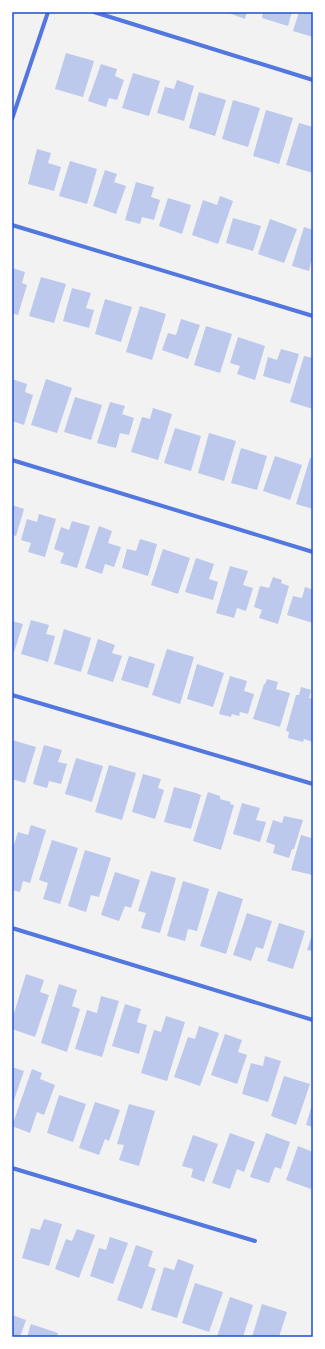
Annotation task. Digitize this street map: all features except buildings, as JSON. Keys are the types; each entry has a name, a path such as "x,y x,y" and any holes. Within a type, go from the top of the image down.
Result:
{"street":[{"path":"12,119 48,12"},
{"path":"94,12 313,80"},
{"path":"12,225 313,316"},
{"path":"12,460 313,552"},
{"path":"12,695 313,784"},
{"path":"12,928 313,1020"},
{"path":"12,1168 255,1241"}]}
